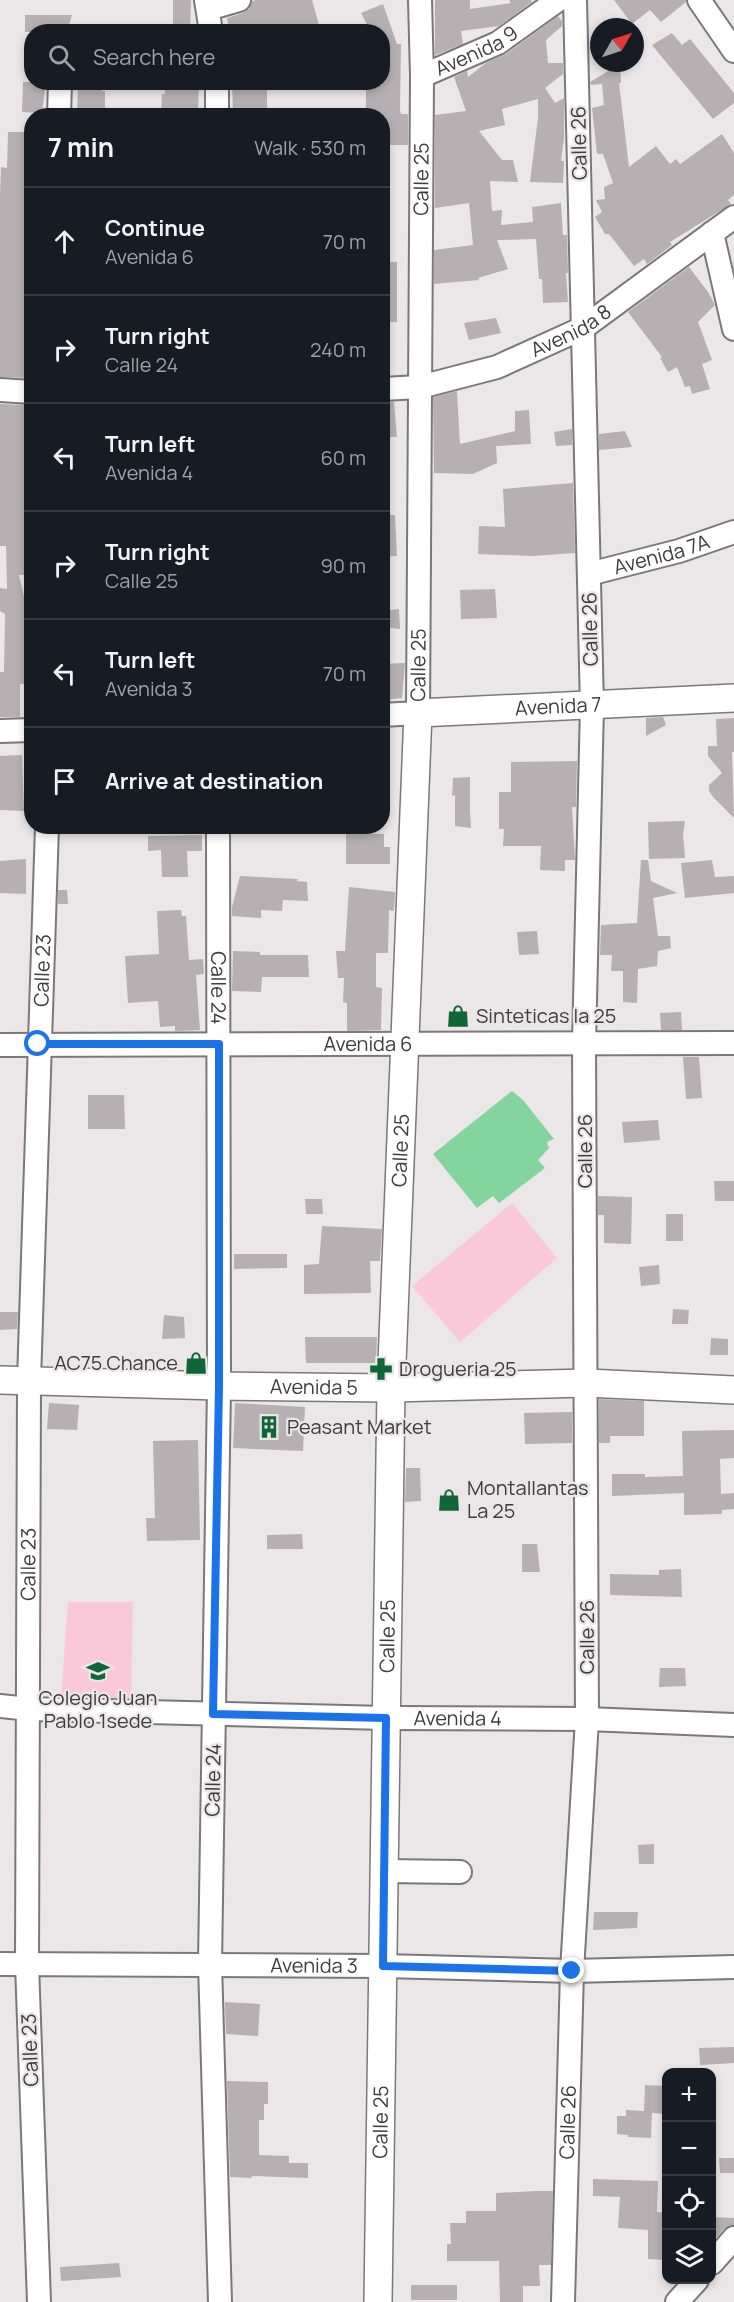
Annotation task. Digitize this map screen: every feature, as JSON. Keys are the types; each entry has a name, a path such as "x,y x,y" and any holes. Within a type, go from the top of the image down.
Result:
{"street":[{"path":"208,14 239,0"},
{"name":"Calle 25","path":"378,2302 391,1388 418,713 422,76 420,0"},
{"name":"Avenida 9","path":"422,76 498,43 558,0"},
{"name":"Calle 26","path":"563,2302 572,1971 587,1719 584,1043 592,706 575,0"},
{"path":"699,0 734,51"},
{"path":"60,90 60,108"},
{"path":"217,90 218,108"},
{"name":"Avenida 8","path":"390,389 420,387 497,367 583,328 734,217"},
{"path":"712,233 734,329"},
{"path":"0,390 24,392"},
{"name":"Avenida 7A","path":"590,574 679,551 734,532"},
{"name":"Avenida 7","path":"390,715 734,698"},
{"path":"0,731 24,730"},
{"name":"Calle 23","path":"39,2302 27,1964 29,1381 38,1044 47,834"},
{"name":"Calle 24","path":"218,834 219,1386 210,1964 220,2302"},
{"name":"Avenida 6","path":"0,1045 734,1043"},
{"name":"Avenida 5","path":"0,1380 391,1388 587,1383 734,1390"},
{"name":"Avenida 4","path":"0,1706 28,1709 213,1714 587,1719 734,1725"},
{"path":"384,1870 460,1872"},
{"name":"Avenida 3","path":"0,1964 383,1966 572,1971 734,1967"},
{"path":"716,2258 734,2238"},
{"path":"677,2302 693,2284"}],"shaded area":[{"path":"512,1091 523,1100 554,1139 547,1142 549,1148 538,1160 545,1168 499,1203 493,1196 477,1208 433,1154"},
{"path":"512,1203 557,1258 460,1342 412,1286"},
{"path":"68,1602 133,1602 131,1701 61,1697"}],"building":[{"path":"173,0 191,0 190,24 173,24"},
{"path":"312,0 319,24 228,24 227,18 249,9 252,1"},
{"path":"435,0 470,0 470,9 511,3 509,0 531,0 532,2 499,26 461,31 463,44 435,55"},
{"path":"614,0 686,0 661,22 650,10 640,18 628,18"},
{"path":"383,4 390,24 367,24 361,13"},
{"path":"25,15 72,15 69,24 25,24"},
{"path":"558,16 562,21 562,26 546,40 548,63 563,63 563,74 545,88 555,103 564,98 564,138 561,161 564,161 563,183 530,182 538,118 538,99 502,109 505,125 479,131 502,160 513,160 518,182 490,181 492,211 502,210 501,225 533,222 532,207 561,203 563,235 567,235 568,302 543,303 536,239 497,240 508,269 478,278 479,280 434,284 434,250 473,245 469,203 435,208 435,115 466,111 454,77 467,71 468,77 486,63 506,54"},
{"path":"390,24 397,44 401,44 400,110 401,114 408,114 408,145 390,145 390,108 366,108 366,90 390,90"},
{"path":"672,33 682,45 690,39 734,93 734,103 713,119 652,45"},
{"path":"607,72 620,72 621,83 619,83 629,167 656,146 670,164 676,159 680,164 722,134 734,153 734,195 728,200 731,204 670,242 672,245 647,264 644,259 634,266 609,234 605,234 595,217 602,212 596,200 605,199 604,187 613,183 603,154 597,154 592,108 604,105 602,84 591,85 590,82"},
{"path":"23,82 24,90 45,90 43,108 24,108 24,112 22,112"},
{"path":"78,90 105,91 105,108 77,108"},
{"path":"165,90 199,90 198,108 161,108 162,94 165,94"},
{"path":"232,90 267,90 267,108 233,108"},
{"path":"8,132 24,132 24,378 0,377 1,167 7,168"},
{"path":"390,262 397,262 397,322 390,322"},
{"path":"689,267 715,305 698,322 712,360 702,364 710,389 692,394 690,386 685,387 677,367 668,372 660,358 662,357 628,312"},
{"path":"496,318 501,333 469,340 464,323"},
{"path":"457,391 460,444 515,431 515,411 529,410 531,444 496,446 497,463 473,474 434,473 433,397"},
{"path":"390,402 394,402 397,437 390,437"},
{"path":"0,404 24,405 24,575 19,575 24,596 24,684 20,684 20,717 0,717 0,672 4,672 5,614 0,611 0,588 7,589 6,546 0,546"},
{"path":"572,429 572,445 556,446 554,432"},
{"path":"625,431 632,447 599,450 599,434"},
{"path":"573,483 575,553 533,556 478,554 479,526 505,527 503,489"},
{"path":"390,515 395,515 397,556 390,556"},
{"path":"495,589 497,618 461,619 460,590"},
{"path":"399,609 400,629 390,628 390,610"},
{"path":"405,663 402,698 390,699 390,664"},
{"path":"663,717 666,725 646,736 646,718"},
{"path":"734,718 734,752 732,752 734,818 709,791 709,785 722,773 708,756 708,746 717,746 716,719"},
{"path":"22,755 24,811 0,810 0,756"},
{"path":"577,761 576,807 572,807 575,860 565,860 565,871 540,870 541,846 503,846 504,829 499,829 499,792 511,792 511,762"},
{"path":"470,777 471,828 455,826 453,778"},
{"path":"685,821 683,834 685,858 649,859 648,822"},
{"path":"346,834 384,834 384,847 390,847 390,864 346,864"},
{"path":"202,835 202,851 187,851 188,877 162,877 161,850 148,851 148,836"},
{"path":"26,859 26,894 0,893 0,861"},
{"path":"641,860 648,860 651,881 677,893 653,898 658,936 670,936 671,948 658,951 657,966 638,969 637,1003 623,1002 623,971 611,971 612,955 600,955 601,925 637,923"},
{"path":"712,860 715,877 734,876 734,893 685,898 681,863"},
{"path":"240,876 298,879 297,881 307,882 308,901 283,900 282,911 261,910 261,918 232,916"},
{"path":"349,887 395,892 394,911 389,910 388,953 376,953 376,987 382,988 381,1030 347,1031 347,1003 343,1002 344,978 338,978 336,951 345,951"},
{"path":"58,890 67,890 68,904 58,904"},
{"path":"181,910 182,916 186,916 189,960 203,959 204,974 196,975 200,1030 175,1031 175,1026 160,1027 158,1001 128,1003 125,956 159,954 157,911"},
{"path":"537,931 539,954 519,955 517,932"},
{"path":"233,951 260,952 260,955 308,955 309,977 262,977 261,992 232,991"},
{"path":"681,1012 682,1030 661,1030 660,1013"},
{"path":"683,1057 699,1057 702,1098 686,1099"},
{"path":"88,1095 124,1095 125,1129 88,1129"},
{"path":"658,1120 660,1140 624,1143 622,1122"},
{"path":"714,1181 734,1181 734,1201 715,1201"},
{"path":"598,1196 632,1197 631,1244 604,1243 604,1215 598,1215"},
{"path":"305,1199 322,1199 323,1214 306,1214"},
{"path":"666,1214 683,1214 683,1241 666,1241"},
{"path":"322,1226 382,1229 380,1261 370,1261 371,1293 304,1294 304,1265 319,1264"},
{"path":"234,1254 287,1254 287,1268 234,1269"},
{"path":"659,1265 660,1284 641,1286 639,1267"},
{"path":"673,1309 689,1310 688,1324 672,1324"},
{"path":"0,1312 18,1312 17,1329 0,1330"},
{"path":"164,1315 184,1317 185,1338 162,1339"},
{"path":"305,1337 377,1337 376,1363 306,1363"},
{"path":"711,1338 728,1339 728,1355 710,1355"},
{"path":"599,1399 644,1401 644,1436 610,1436 610,1443 599,1443"},
{"path":"49,1403 79,1405 77,1430 47,1429"},
{"name":"Peasant Market","path":"235,1403 305,1407 303,1451 233,1448"},
{"path":"572,1412 572,1443 525,1444 524,1413"},
{"path":"734,1430 734,1458 720,1459 721,1494 734,1493 734,1509 722,1510 722,1514 684,1515 684,1493 612,1496 612,1474 645,1474 645,1477 683,1476 682,1431"},
{"path":"198,1440 200,1540 147,1541 146,1518 155,1518 153,1441"},
{"path":"406,1468 420,1468 421,1501 405,1502"},
{"path":"302,1534 303,1549 267,1549 267,1535"},
{"path":"522,1544 537,1544 540,1572 522,1572"},
{"path":"681,1569 682,1597 610,1595 610,1574 659,1575 659,1570"},
{"path":"660,1668 685,1668 686,1686 659,1687"},
{"path":"654,1844 654,1864 639,1864 638,1845"},
{"path":"594,1912 638,1912 637,1928 593,1930"},
{"path":"225,2002 260,2004 258,2036 226,2034"},
{"path":"734,2047 734,2063 700,2065 699,2048"},
{"path":"227,2081 268,2082 268,2104 264,2104 264,2120 259,2120 259,2155 289,2156 289,2163 308,2163 308,2178 230,2177"},
{"path":"645,2085 662,2086 662,2114 652,2113 651,2138 617,2134 617,2116 626,2116 626,2110 644,2111"},
{"path":"719,2158 734,2158 734,2173 720,2173"},
{"path":"593,2179 658,2181 657,2212 662,2213 662,2260 648,2259 648,2230 618,2228 620,2197 593,2196"},
{"path":"553,2191 551,2265 539,2265 540,2286 523,2286 523,2302 500,2302 499,2261 447,2261 447,2244 451,2244 450,2223 466,2223 466,2211 496,2211 496,2193"},
{"path":"716,2217 734,2218 734,2225 724,2229 717,2237"},
{"path":"119,2263 121,2277 61,2281 60,2267"},
{"path":"411,2285 457,2285 457,2300 411,2300"}],"place":[{"name":"Sinteticas la 25","path":"458,1016"},
{"name":"AC75 Chance","path":"196,1363"},
{"name":"Drogueria 25","path":"381,1369"},
{"name":"Peasant Market","path":"269,1427"},
{"name":"Montallantas La 25","path":"449,1500"},
{"name":"Colegio Juan Pablo 1sede","path":"98,1671"}],"route":[{"path":"38,1044 219,1044 219,1386 213,1714 386,1718 383,1966 572,1971"}]}
